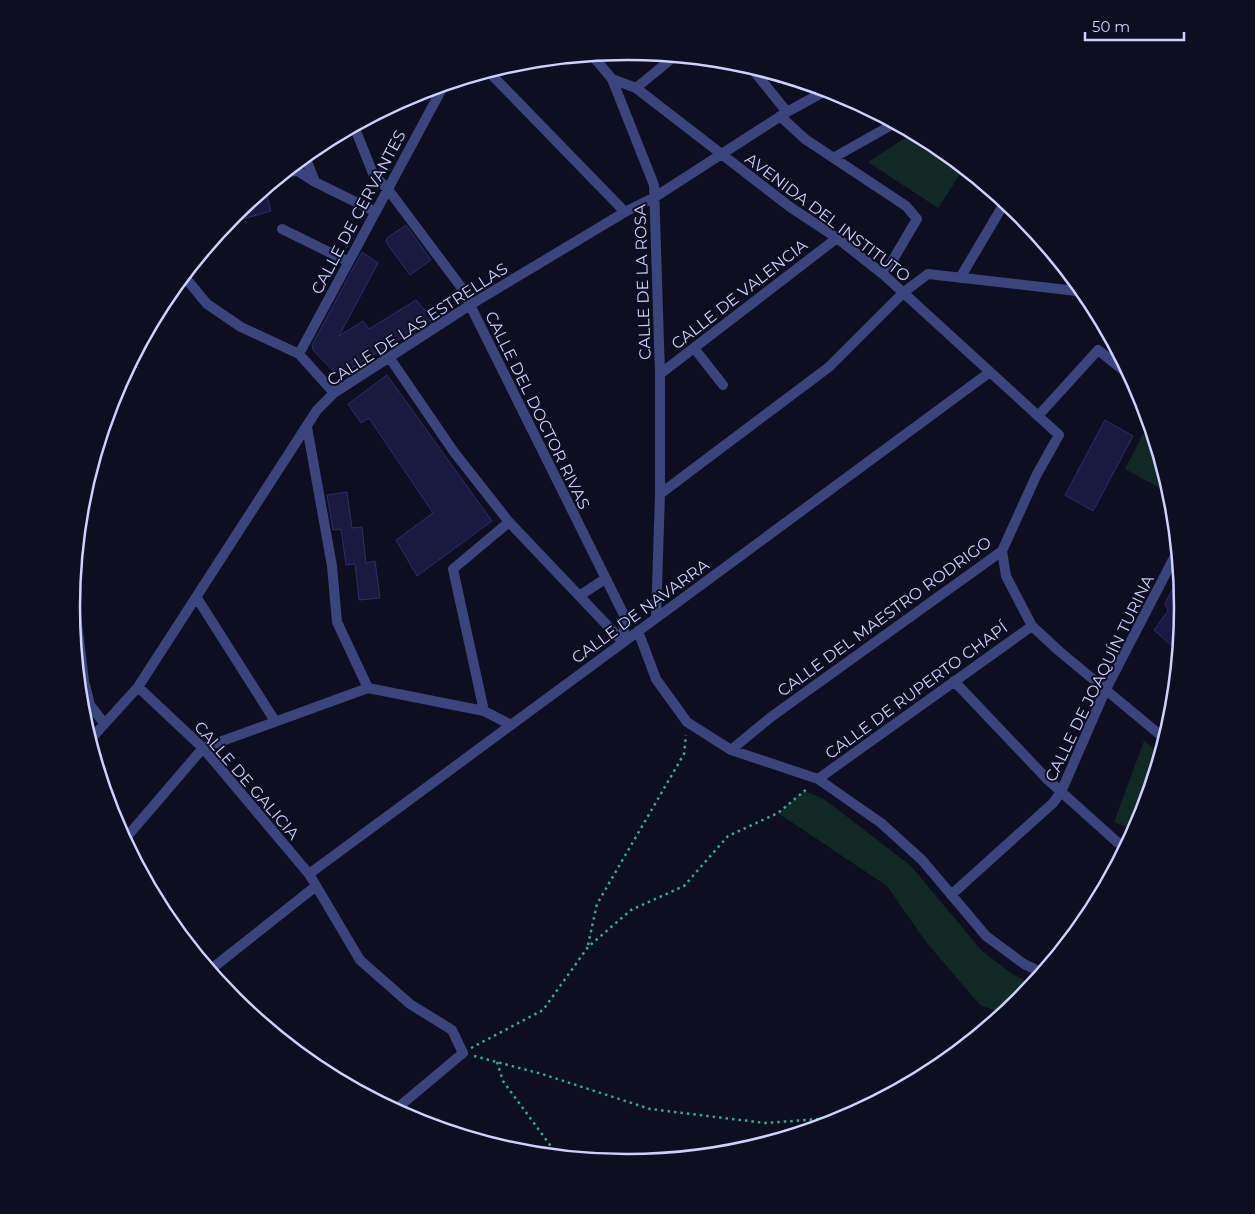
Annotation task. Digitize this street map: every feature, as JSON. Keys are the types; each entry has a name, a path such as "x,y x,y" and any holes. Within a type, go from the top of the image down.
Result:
{"street":[{"path":"597,61 612,79"},
{"path":"636,88 668,62"},
{"path":"757,76 783,114 804,139 906,206 917,220 884,275"},
{"path":"494,77 625,212"},
{"name":"AVENIDA DEL INSTITUTO","path":"612,79 636,88 721,155 790,207 837,238 884,275 1059,435"},
{"name":"CALLE DE LA ROSA","path":"612,79 654,186 655,197 660,374 660,494 656,618"},
{"name":"CALLE DE CERVANTES","path":"299,354 347,261 439,94"},
{"name":"CALLE DE LAS ESTRELLAS","path":"95,733 138,687 317,410 334,393 470,305 625,212 655,197 783,114 818,95"},
{"path":"833,158 889,127"},
{"name":"CALLE DEL DOCTOR RIVAS","path":"356,132 374,176 387,188 461,287 625,617 623,642"},
{"path":"308,164 315,182"},
{"path":"296,172 374,211"},
{"path":"960,278 1002,209"},
{"path":"282,229 347,261"},
{"name":"CALLE DE VALENCIA","path":"660,374 837,238"},
{"path":"660,494 829,367 904,292 928,274 1073,291"},
{"path":"189,282 207,304 241,327 299,354 334,393"},
{"path":"694,348 723,385"},
{"path":"1038,416 1098,350 1119,367"},
{"path":"389,357 454,452 509,522 623,642"},
{"name":"CALLE DE NAVARRA","path":"309,874 990,372"},
{"path":"307,427 332,566 337,622 368,688"},
{"name":"CALLE DEL MAESTRO RODRIGO","path":"731,750 771,716 1002,551 1037,474 1059,435"},
{"path":"484,711 453,569 509,522"},
{"path":"1002,551 1006,576 1032,626 1160,734"},
{"name":"CALLE DE JOAQUÍN TURINA","path":"951,895 1053,803 1061,792 1106,689 1172,561"},
{"path":"579,596 605,579"},
{"path":"197,598 275,721"},
{"name":"CALLE DE RUPERTO CHAPÍ","path":"818,779 1032,626"},
{"path":"638,631 656,679 687,722 731,750 818,779 881,823 922,860 986,936 1024,964 1037,970"},
{"path":"954,681 1061,792 1121,843"},
{"name":"CALLE DE GALICIA","path":"138,687 203,748 309,874 360,960 410,1004 452,1030 464,1053"},
{"path":"130,833 203,748 368,688 484,711 511,725"},
{"path":"89,701 104,723"},
{"path":"215,966 316,886"},
{"path":"401,1105 464,1053"}],"path":[{"path":"588,947 597,904 684,754 687,722"},
{"path":"464,1053 543,1010 588,947 631,910 684,886 728,836 778,813 818,779"},
{"path":"464,1053 542,1074 650,1109 765,1123 819,1119"},
{"path":"497,1062 504,1081 553,1148"}],"green space":[{"path":"907,137 960,173 938,208 868,162"},
{"path":"1143,434 1147,436 1161,489 1125,469"},
{"path":"1144,741 1156,750 1133,816 1128,828 1114,822"},
{"path":"804,791 824,799 911,866 982,951 1011,973 1026,981 996,1011 980,1005 926,942 887,886 778,813"}],"building":[{"path":"267,196 271,211 243,218"},
{"path":"406,225 431,260 410,275 386,242 387,238"},
{"path":"362,252 378,263 339,336 363,321 369,329 416,300 432,319 342,374 336,374 313,350 312,345"},
{"path":"387,375 492,521 417,576 396,540 433,513 369,418 361,423 348,404"},
{"path":"1105,420 1133,436 1093,511 1065,495"},
{"path":"347,492 352,528 362,527 366,563 375,561 380,598 359,600 355,564 346,565 341,529 333,530 327,495"},
{"path":"1174,589 1173,646 1154,630 1168,611 1165,603"}]}
